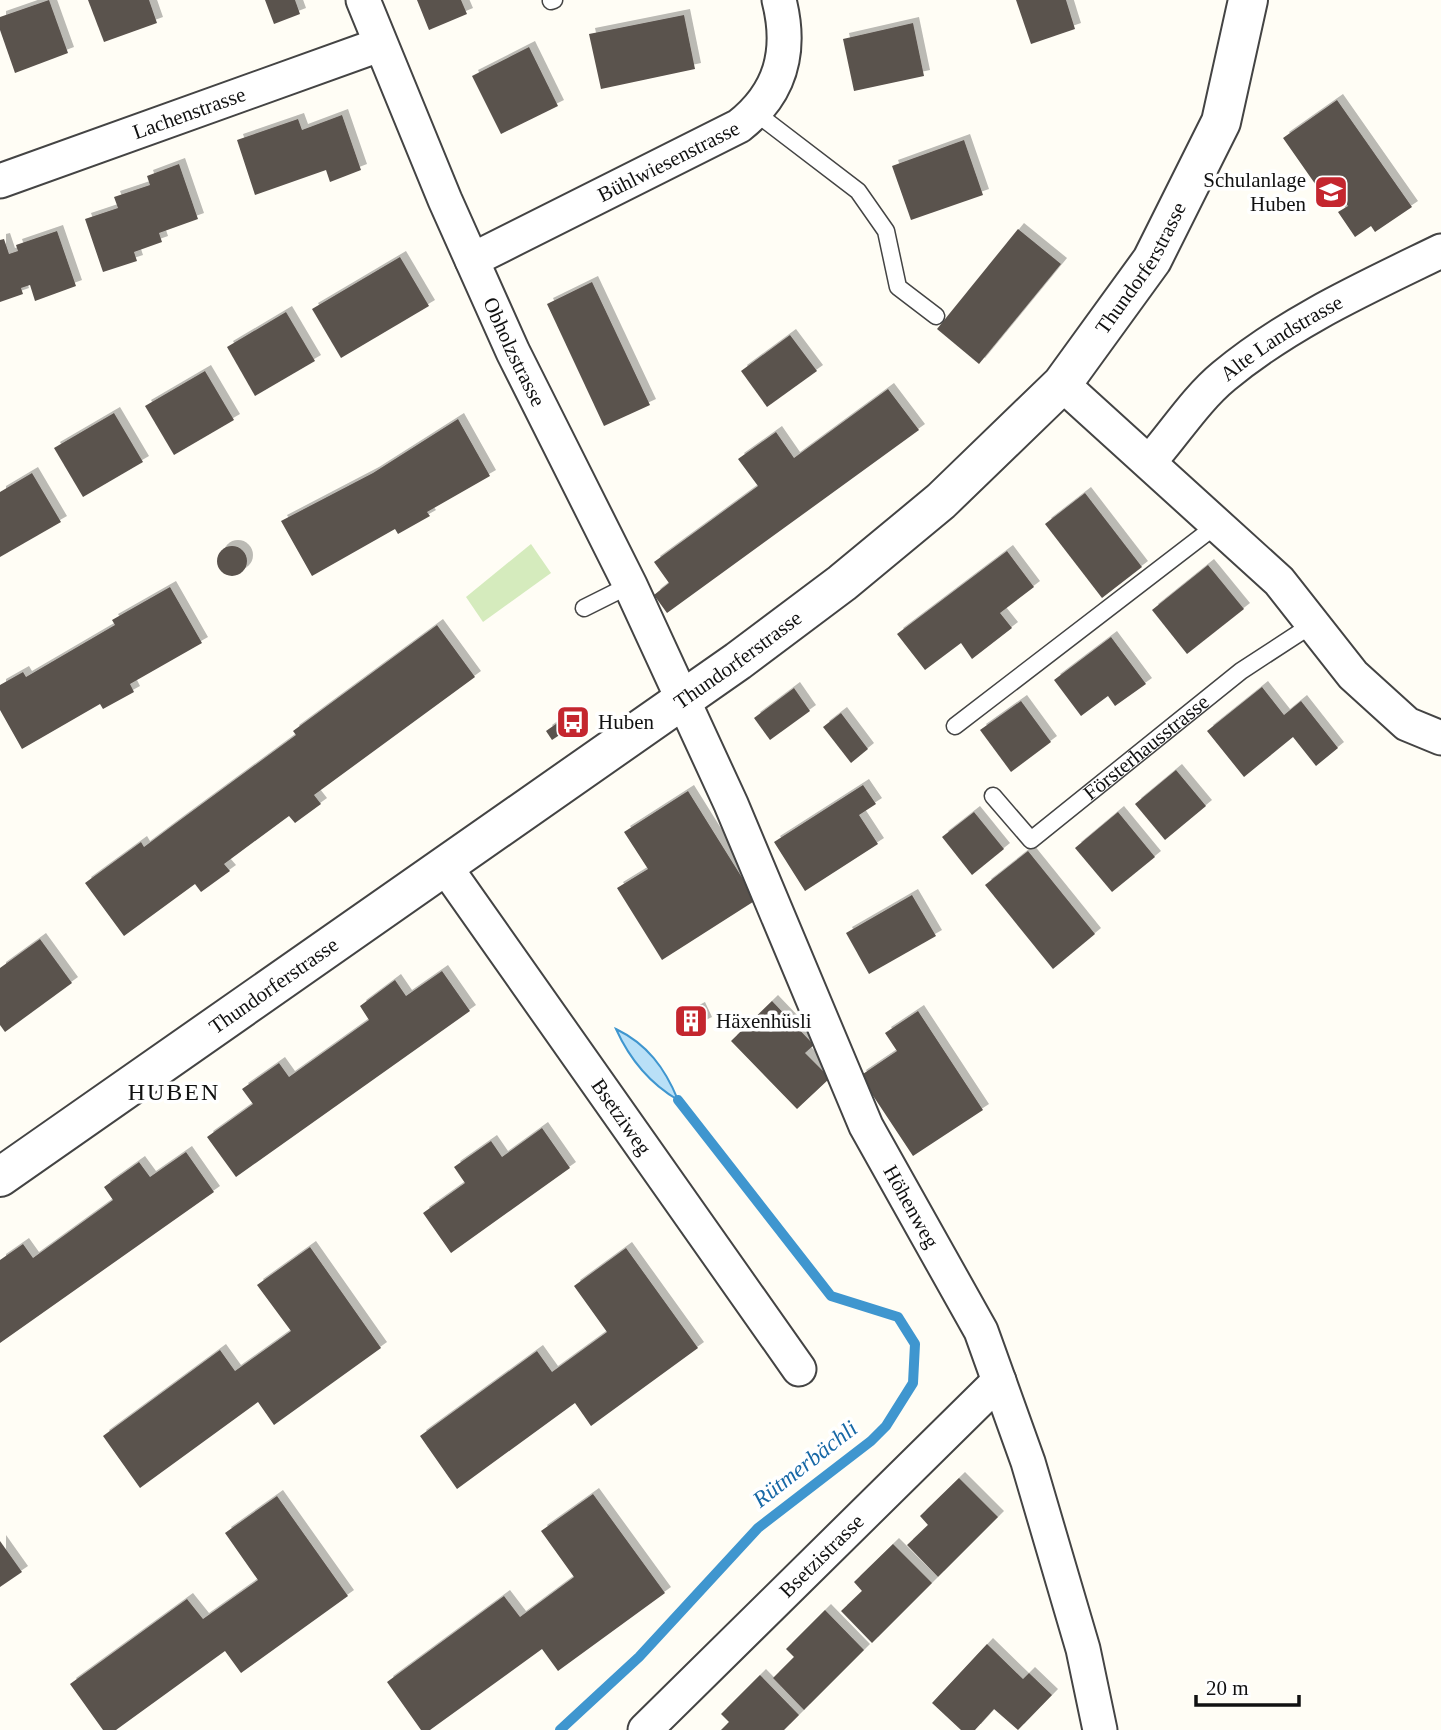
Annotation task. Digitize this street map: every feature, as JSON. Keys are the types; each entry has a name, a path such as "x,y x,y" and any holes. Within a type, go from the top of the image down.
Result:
{"street":[{"name":"Obholzstrasse","path":"363,0 379,45 513,352 630,585 682,698"},
{"name":"Bühlwiesenstrasse","path":"472,260 739,126 756,113 770,97 779,73 786,28 779,0"},
{"name":"Thundorferstrasse","path":"0,1177 738,661 842,583 941,501 1062,384 1152,260 1221,122 1248,0"},
{"name":"Lachenstrasse","path":"0,181 379,45"},
{"name":"Alte Landstrasse","path":"1150,461 1223,377 1279,335 1345,298 1441,251"},
{"path":"1062,384 1150,461 1279,581 1353,675 1408,724 1441,738"},
{"name":"Höhenweg","path":"682,698 731,804 866,1126 981,1331 1032,1475 1083,1648 1097,1727"},
{"name":"Bsetziweg","path":"444,865 799,1369"},
{"name":"Bsetzistrasse","path":"645,1730 999,1381"}],"lane":[{"path":"756,113 858,191 886,231 898,287 936,316"},
{"path":"955,726 1218,524"},
{"path":"584,608 630,585"},
{"name":"Försterhausstrasse","path":"993,796 1031,840 1241,671 1313,624"}],"green space":[{"path":"531,544 551,573 483,622 466,597"}],"water":[{"path":"616,1029 637,1042 654,1058 678,1100 641,1070"}],"building":[{"path":"49,0 68,53 15,73 0,30 0,17"},
{"path":"88,0 149,0 157,23 104,42"},
{"path":"265,0 295,0 300,14 274,24"},
{"path":"417,0 461,0 467,14 429,30"},
{"path":"1016,0 1066,0 1075,29 1031,44"},
{"path":"684,15 695,69 601,89 589,34"},
{"path":"913,23 924,76 854,91 843,39"},
{"path":"529,47 558,106 501,134 472,76"},
{"path":"1337,100 1412,207 1375,232 1371,226 1355,237 1338,212 1348,206 1330,180 1318,188 1283,138"},
{"path":"342,115 361,170 330,182 326,170 255,195 237,140 298,119 302,130"},
{"path":"964,140 983,195 911,220 892,166"},
{"path":"179,164 198,219 159,233 162,242 134,252 137,261 103,272 85,219 118,208 114,197 150,185 147,176"},
{"path":"1018,229 1061,264 979,364 937,329"},
{"path":"57,231 76,286 35,301 30,285 21,288 23,294 0,302 0,240 4,239 9,254 18,251 16,245"},
{"path":"400,257 429,306 341,358 312,309"},
{"path":"592,282 650,405 604,426 547,304"},
{"path":"286,312 315,361 255,396 227,347"},
{"path":"790,335 817,371 767,407 741,371"},
{"path":"205,371 234,420 174,455 145,406"},
{"path":"888,389 919,430 667,613 654,595 669,583 654,562 758,486 738,459 776,432 794,458"},
{"path":"114,413 143,462 83,497 54,448"},
{"path":"458,419 490,476 427,512 430,516 398,534 395,529 312,576 281,521 373,473"},
{"path":"32,473 61,522 0,557 0,492"},
{"path":"1085,493 1142,567 1102,598 1045,524"},
{"path":"232,546 238,547 246,555 246,567 238,575 232,576 226,575 218,567 217,561 218,555 226,547"},
{"path":"1007,551 1034,587 1000,613 1012,628 972,659 961,643 925,670 897,634"},
{"path":"1208,565 1244,609 1187,654 1152,610"},
{"path":"170,587 202,643 130,684 134,692 103,709 100,704 22,749 0,710 0,685 23,672 26,677 115,625 112,620"},
{"path":"437,625 475,677 314,795 321,804 295,823 289,816 224,864 230,871 201,892 195,884 124,936 85,883 141,842 144,847 296,735 293,731"},
{"path":"1111,637 1146,684 1115,706 1108,696 1081,716 1054,680"},
{"path":"1262,687 1284,715 1301,701 1338,748 1316,766 1293,737 1244,777 1207,731"},
{"path":"794,688 810,711 770,740 754,718"},
{"path":"1021,701 1051,742 1011,772 980,730"},
{"path":"841,713 868,749 851,763 823,727"},
{"path":"563,719 570,728 552,740 546,731"},
{"path":"1176,770 1206,806 1165,840 1135,804"},
{"path":"863,785 876,804 859,815 878,844 805,891 774,842"},
{"path":"688,791 756,900 662,960 617,888 648,869 624,832"},
{"path":"974,812 1004,849 972,875 942,837"},
{"path":"1118,812 1155,857 1112,892 1075,848"},
{"path":"1028,851 1095,934 1053,969 985,885"},
{"path":"912,895 936,936 869,974 846,933"},
{"path":"40,939 72,983 5,1032 0,1025 0,968"},
{"path":"442,971 470,1011 236,1177 207,1137 253,1104 242,1089 279,1063 289,1077 369,1020 360,1006 395,980 406,996"},
{"path":"772,1001 814,1045 805,1053 830,1078 797,1109 731,1041"},
{"name":"Häxenhüsli","path":"699,1008 706,1023 685,1033 676,1020"},
{"path":"918,1011 983,1110 913,1156 860,1076 897,1051 885,1033"},
{"path":"542,1128 570,1168 451,1253 423,1213 465,1183 454,1167 491,1141 502,1157"},
{"path":"186,1152 214,1192 0,1343 0,1260 23,1244 33,1258 113,1200 104,1187 139,1162 150,1177"},
{"path":"310,1247 381,1348 274,1425 258,1402 140,1488 103,1436 220,1350 235,1371 291,1331 257,1285"},
{"path":"626,1248 698,1348 591,1426 575,1403 457,1489 420,1436 537,1351 552,1372 607,1332 574,1286"},
{"path":"959,1478 998,1517 938,1577 907,1545 928,1525 920,1516"},
{"path":"593,1494 665,1593 558,1671 542,1649 430,1730 421,1730 387,1682 504,1596 520,1617 574,1577 541,1531"},
{"path":"277,1496 348,1596 241,1673 225,1651 116,1730 103,1730 70,1684 187,1599 203,1619 258,1580 225,1533"},
{"path":"0,1541 22,1572 0,1587"},
{"path":"893,1544 932,1583 872,1643 841,1611 862,1591 854,1582"},
{"path":"825,1610 864,1650 804,1710 773,1678 794,1657 786,1649"},
{"path":"987,1644 1023,1679 1029,1673 1052,1695 1018,1730 994,1709 975,1730 961,1730 932,1703"},
{"path":"760,1675 799,1715 784,1730 721,1730 729,1722 721,1714"}],"waterway":[{"name":"Rütmerbächli","path":"560,1730 639,1657 758,1528 871,1441 886,1426 913,1383 915,1344 898,1317 831,1296 678,1100"}],"place":[{"name":"Schulanlage Huben","path":"1331,192"},
{"name":"Huben","path":"573,722"},
{"name":"Häxenhüsli","path":"691,1021"}],"district":[{"name":"HUBEN","path":"174,1092"}]}
